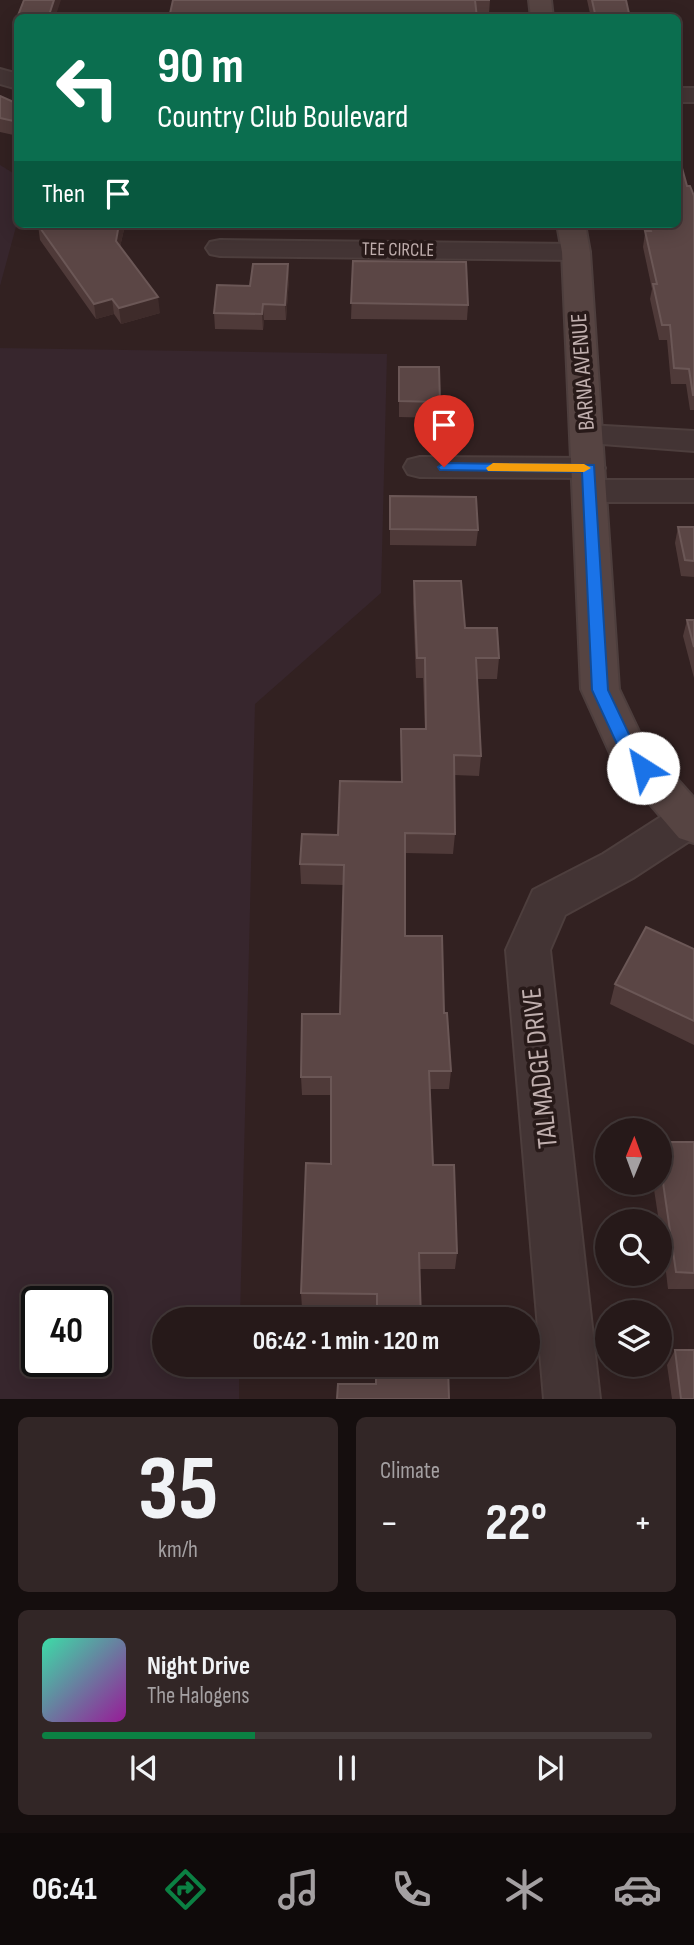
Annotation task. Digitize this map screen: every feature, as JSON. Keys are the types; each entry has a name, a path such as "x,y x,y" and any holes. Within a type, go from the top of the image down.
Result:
{"street":[{"name":"TEE CIRCLE","path":"220,248 573,238"},
{"name":"BARNA AVENUE","path":"573,238 589,465 600,690 628,751 691,823"},
{"path":"421,467 589,465 694,441"},
{"path":"589,465 694,491"},
{"name":"TALMADGE DRIVE","path":"572,1399 528,950 548,902 618,866 691,823"}],"shaded area":[{"path":"0,165 14,174 16,228 0,286"},
{"path":"0,348 387,354 381,593 255,704 240,1307 152,1307 152,1377 239,1377 239,1399 0,1399"}],"building":[{"path":"24,0 54,0 49,14 19,14"},
{"path":"173,0 475,0 477,14 170,14"},
{"path":"592,0 626,0 629,14 595,14"},
{"path":"0,96 14,102 14,121 0,118"},
{"path":"681,164 687,186 690,186 694,196 694,395 689,369 674,368 670,325 662,325 653,284 657,284 645,231 651,231 650,228 681,228"},
{"path":"40,228 118,228 116,241 158,297 119,308 112,299 94,304"},
{"path":"353,261 466,262 468,305 351,303"},
{"path":"253,264 288,264 285,305 263,304 262,314 214,313 217,285 250,286"},
{"path":"399,367 439,367 440,402 399,401"},
{"path":"390,496 476,497 478,530 390,529"},
{"path":"678,527 694,527 694,561 685,560"},
{"path":"414,581 461,581 465,628 497,628 499,658 476,658 481,756 454,755 455,834 405,833 405,936 442,936 444,1013 447,1013 451,1071 429,1071 433,1165 454,1165 457,1253 419,1253 421,1307 377,1307 377,1294 301,1293 306,1163 331,1164 331,1077 301,1077 302,1014 340,1014 344,865 300,864 302,834 338,835 340,781 402,782 401,729 426,729 425,658 417,658"},
{"path":"687,620 694,620 694,647"},
{"path":"646,927 694,949 694,1021 615,984"},
{"path":"672,1142 694,1142 694,1273 676,1272 672,1244 672,1209 667,1209 665,1195 672,1195"},
{"path":"675,1350 694,1350 694,1399 681,1399"},
{"path":"376,1377 448,1377 449,1399 337,1399 338,1384 376,1384"}],"slow traffic":[{"path":"493,468 584,468"}],"route":[{"path":"444,467 589,468 600,690 628,751 643,768"}]}
